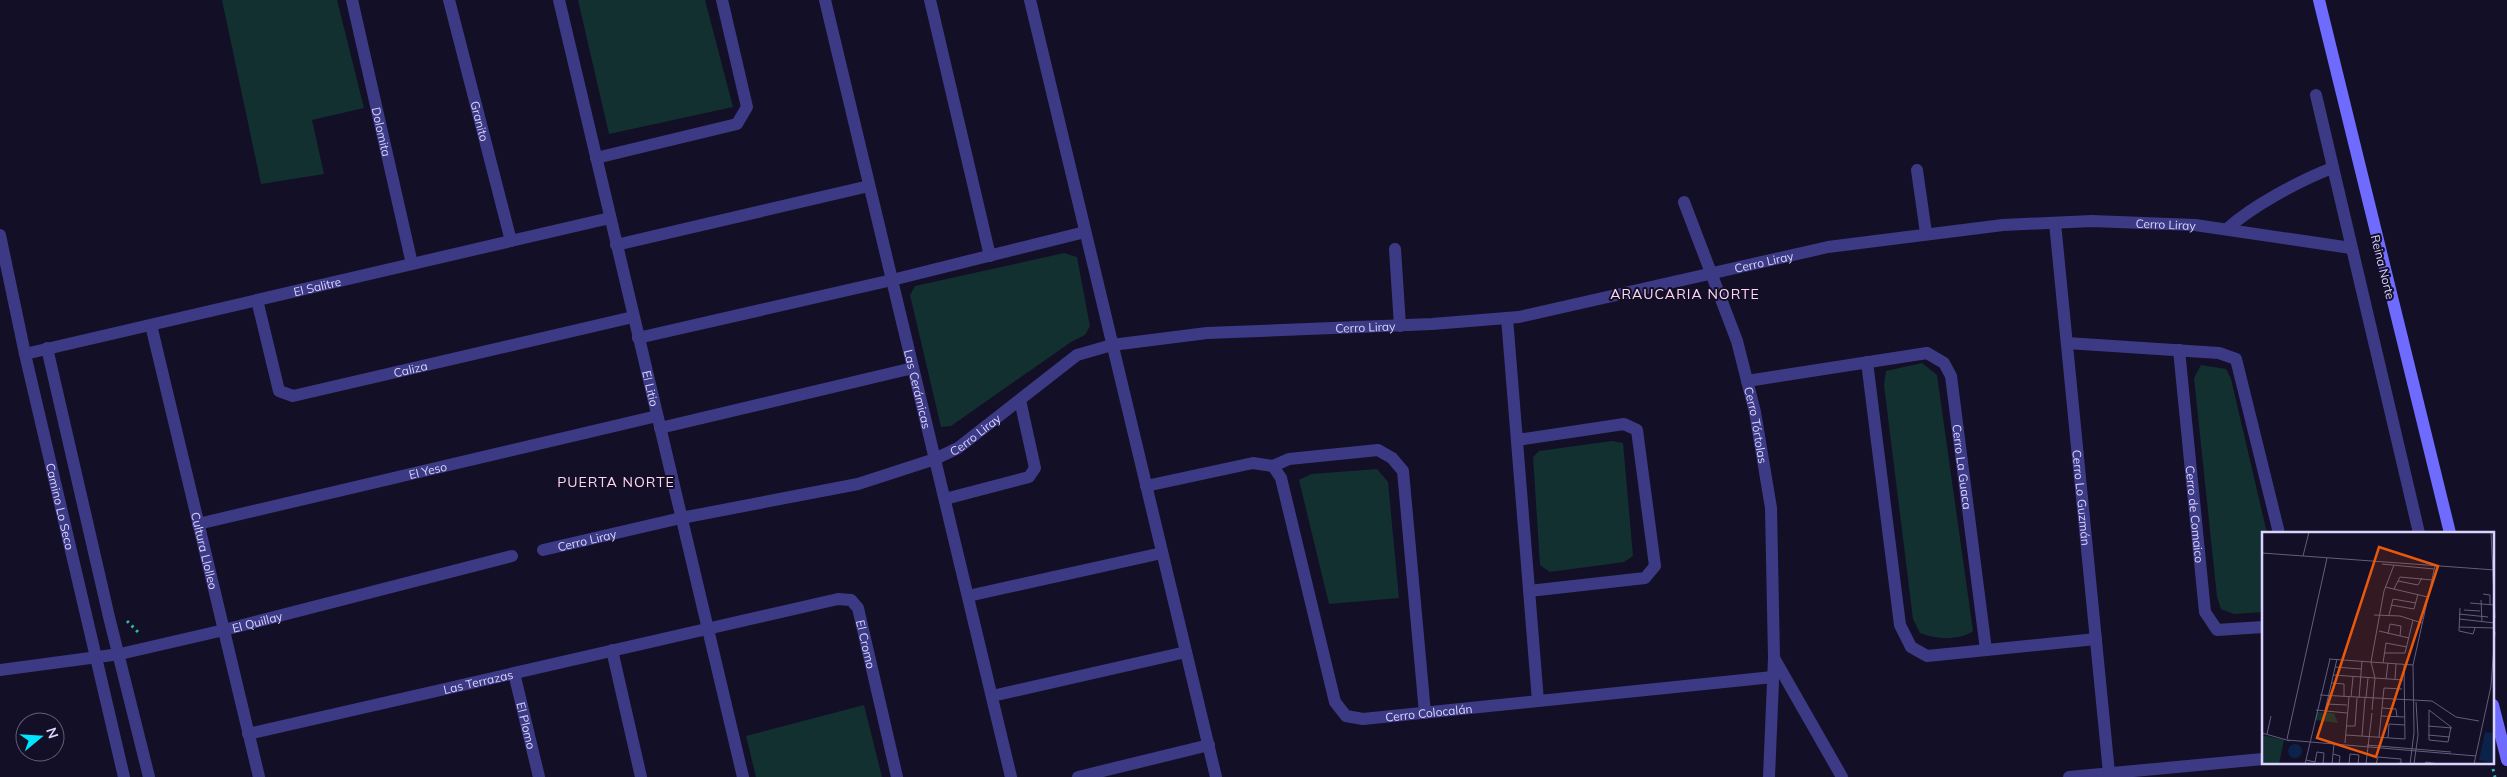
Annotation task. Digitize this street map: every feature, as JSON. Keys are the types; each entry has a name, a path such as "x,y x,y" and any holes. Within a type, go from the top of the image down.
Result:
{"street":[{"name":"Dolomita","path":"352,0 412,264"},
{"name":"Granito","path":"449,0 511,241"},
{"name":"El Litio","path":"559,0 742,777"},
{"path":"596,158 737,124 747,108 722,0"},
{"name":"Las Cerámicas","path":"825,0 1011,777"},
{"path":"930,0 990,256"},
{"path":"1030,0 1216,777"},
{"name":"Reina Norte","path":"2319,0 2450,532"},
{"path":"2316,95 2350,248 2419,532"},
{"path":"2226,229 2246,214 2313,175 2332,168"},
{"path":"1917,170 1926,234"},
{"path":"616,245 869,186"},
{"name":"Cerro Tórtolas","path":"1684,202 1737,341 1755,412 1770,508 1774,658 1769,777"},
{"name":"El Salitre","path":"25,354 610,218"},
{"name":"Cerro Liray","path":"543,550 681,518 858,484 935,458 958,448 1077,355 1112,345 1207,333 1400,326 1507,318 1602,299 1828,247 2003,225 2092,221 2160,224 2226,229 2350,248"},
{"name":"Cerro Lo Guzmán","path":"2055,223 2109,773"},
{"path":"638,338 892,280 1085,232"},
{"name":"Camino Lo Seco","path":"0,235 25,354 124,777"},
{"path":"1394,250 1400,326"},
{"name":"Caliza","path":"257,300 279,391 293,396 633,317"},
{"path":"1507,318 1538,701"},
{"name":"Cultura Llolleo","path":"151,324 259,777"},
{"path":"2067,343 2219,353 2236,359 2279,532"},
{"name":"Camino Lo Seco","path":"48,348 109,617 120,654 149,777"},
{"name":"Cerro de Comaico","path":"2179,350 2205,612 2217,630 2262,627"},
{"name":"Cerro La Guaca","path":"1747,381 1927,353 1944,363 1952,376 1986,650"},
{"path":"1867,362 1900,625 1911,647 1927,656 2096,639"},
{"name":"El Yeso","path":"198,524 658,422 913,368"},
{"path":"945,499 1029,477 1035,468 1020,400"},
{"path":"1517,440 1624,424 1637,430 1655,566 1645,578 1529,591"},
{"path":"1146,486 1253,463 1273,466 1289,459 1378,450 1392,458 1403,471 1424,713"},
{"name":"Cerro Colocalán","path":"1273,466 1281,478 1335,702 1346,716 1362,719 1773,677"},
{"path":"968,596 1162,552"},
{"name":"El Quillay","path":"0,670 96,659 120,654 224,630 512,556"},
{"name":"El Cromo","path":"708,628 838,599 851,600 858,608 897,777"},
{"name":"Las Terrazas","path":"248,734 708,628"},
{"path":"612,650 641,777"},
{"path":"992,696 1186,652"},
{"name":"Cerro Tórtolas","path":"1774,658 1842,777"},
{"name":"El Plomo","path":"514,673 539,777"},
{"path":"2494,713 2497,737 2507,760"},
{"path":"1078,777 1208,745"},
{"path":"2069,777 2262,759"}],"green space":[{"path":"222,0 337,0 364,108 312,120 324,174 261,184"},
{"path":"578,0 705,0 733,107 609,134"},
{"path":"1064,253 1077,257 1090,326 1085,335 1071,342 951,426 941,427 910,295 915,286"},
{"path":"1922,363 1937,375 1973,631 1954,638 1933,637 1920,633 1913,619 1884,385 1886,371"},
{"path":"2201,365 2226,369 2231,379 2267,532 2262,532 2262,612 2234,614 2221,609 2217,597 2194,378"},
{"path":"1612,441 1623,443 1633,556 1624,562 1550,572 1540,565 1533,457 1539,451"},
{"path":"1377,469 1388,482 1399,598 1329,604 1299,480 1311,474"},
{"path":"864,705 882,777 756,777 746,736"}],"district":[{"name":"ARAUCARIA NORTE","path":"1685,294"},
{"name":"PUERTA NORTE","path":"616,482"}]}
